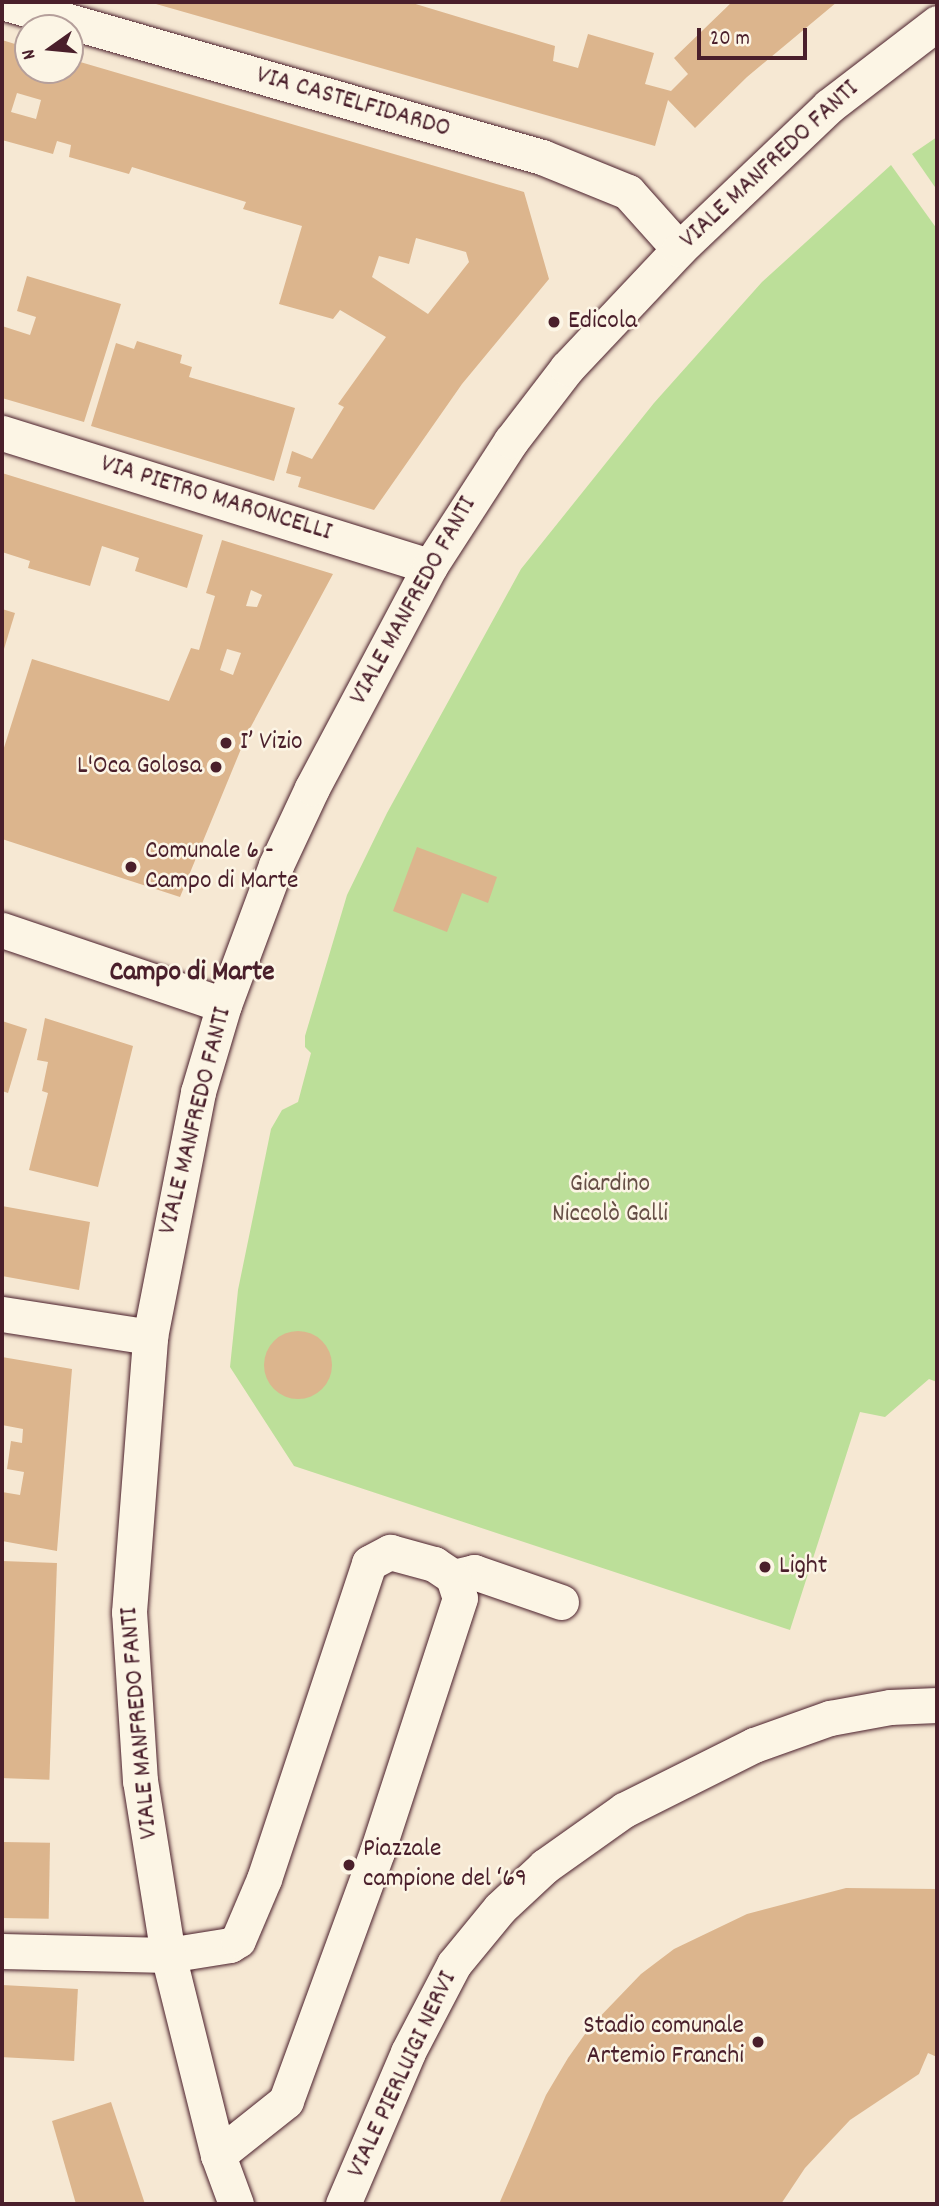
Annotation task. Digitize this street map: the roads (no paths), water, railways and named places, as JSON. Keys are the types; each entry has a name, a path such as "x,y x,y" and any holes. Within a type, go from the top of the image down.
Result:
{"street":[{"name":"VIA CASTELFIDARDO","path":"2,2 542,157 628,192 679,248"},
{"name":"VIALE MANFREDO FANTI","path":"236,2204 218,2155 168,1955 140,1781 129,1612 150,1337 198,1092 223,1005 276,865 312,788 430,566 463,510 537,405 679,248 829,106 937,23"},
{"name":"VIA PIETRO MARONCELLI","path":"2,433 430,566"},
{"path":"2,930 223,1005"},
{"path":"2,1314 150,1337"},
{"path":"2,1951 168,1955 230,1945 243,1934 369,1563 390,1552 434,1564 453,1577 460,1598 377,1852 286,2101 218,2155"},
{"path":"453,1577 474,1572 561,1602"},
{"name":"VIALE PIERLUIGI NERVI","path":"343,2204 408,2052 454,1964 500,1908 545,1866 624,1810 764,1741 863,1711 937,1705"}],"place":[{"name":"Edicola","path":"554,322"},
{"name":"I’ Vizio","path":"226,743"},
{"name":"L'Oca Golosa","path":"216,767"},
{"name":"Comunale 6 - Campo di Marte","path":"131,867"},
{"name":"Light","path":"765,1567"},
{"name":"Piazzale campione del ‘69","path":"349,1865"},
{"name":"Stadio comunale Artemio Franchi","path":"758,2042"}],"district":[{"name":"Campo di Marte","path":"192,974"}],"park label":[{"name":"Giardino Niccolò Galli","path":"610,1200"}]}
